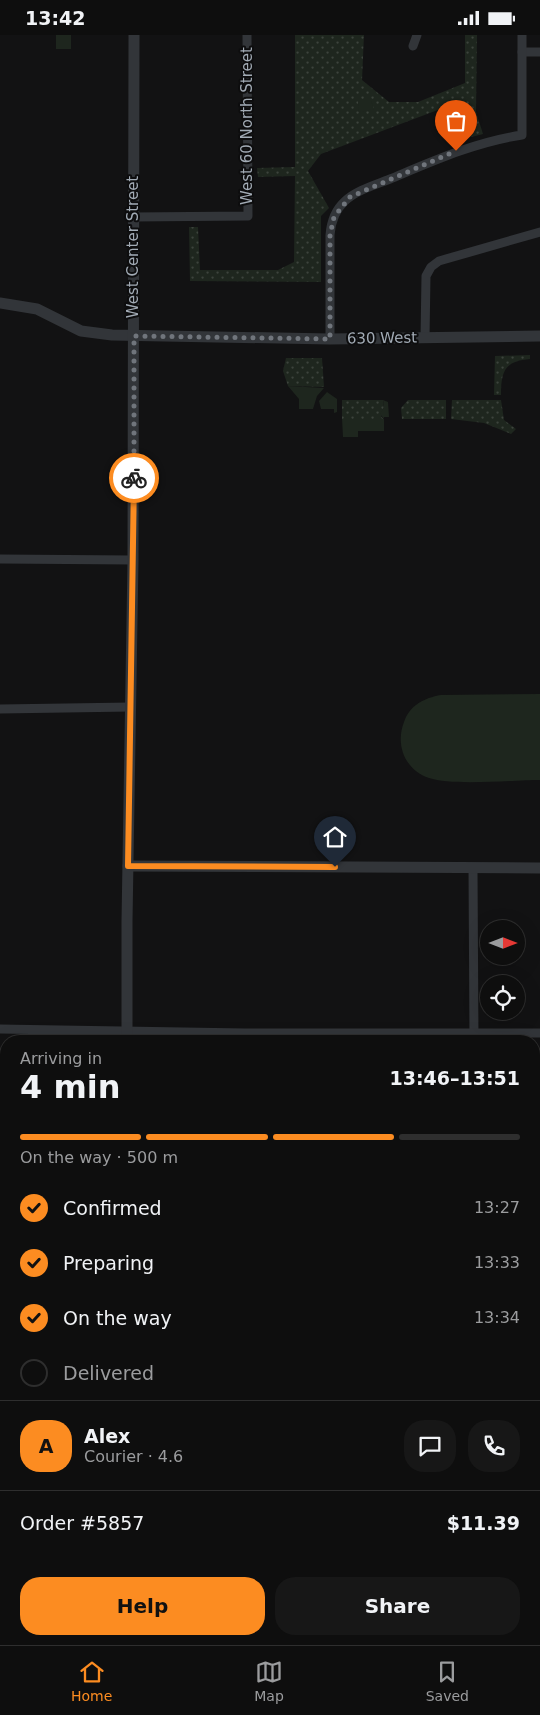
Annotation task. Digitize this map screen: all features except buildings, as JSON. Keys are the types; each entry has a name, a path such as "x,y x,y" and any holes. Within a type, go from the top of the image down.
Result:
{"street":[{"name":"West Center Street","path":"127,1035 133,560 134,35"},
{"name":"West 60 North Street","path":"133,217 248,216 247,35"},
{"path":"413,46 417,35"},
{"path":"330,339 330,235 337,211 356,193 432,161 480,144 522,135 522,35"},
{"path":"522,52 540,52"},
{"path":"425,338 426,276 431,267 439,261 540,232"},
{"name":"630 West","path":"0,303 37,309 81,331 134,336 330,339 540,336"},
{"path":"0,559 133,560"},
{"path":"0,709 131,707"},
{"path":"128,866 540,868"},
{"path":"473,868 474,1035"},
{"path":"0,1029 92,1029 127,1035"},
{"path":"507,1035 540,1033"}],"shaded area":[{"path":"56,35 71,35 71,49 56,49"},
{"path":"295,35 364,35 362,80 389,102 418,102 465,83 465,35 477,35 476,112 483,134 471,137 459,102 321,154 308,171 329,208 321,216 321,282 190,281 189,227 198,227 200,270 278,270 294,262 295,176 258,177 257,168 295,167"},
{"path":"358,101 371,101 374,109 359,112"},
{"path":"530,355 530,359 514,362 509,365 503,374 501,395 494,395 495,356"},
{"path":"286,358 322,358 324,387 288,386 283,371"},
{"path":"288,386 324,388 317,396 313,409 299,409 299,399"},
{"path":"327,392 337,399 337,412 334,413 334,409 321,409 319,401"},
{"path":"342,400 383,400 384,407 381,416 384,420 342,419"},
{"path":"383,400 388,402 389,417 384,417 384,419 380,414 384,407"},
{"path":"408,400 446,400 446,419 402,419 401,408"},
{"path":"452,400 501,400 504,420 516,429 511,434 484,423 451,419"},
{"path":"342,419 384,419 384,431 358,431 358,437 343,437"},
{"path":"540,694 540,780 453,782 440,780 421,774 408,763 404,756 401,739 404,722 410,711 423,700 441,695"}],"way so far":[{"path":"134,478 134,336 330,339 330,229 337,211 345,201 356,193 456,151"}],"route":[{"path":"134,478 128,866 335,867"}]}
